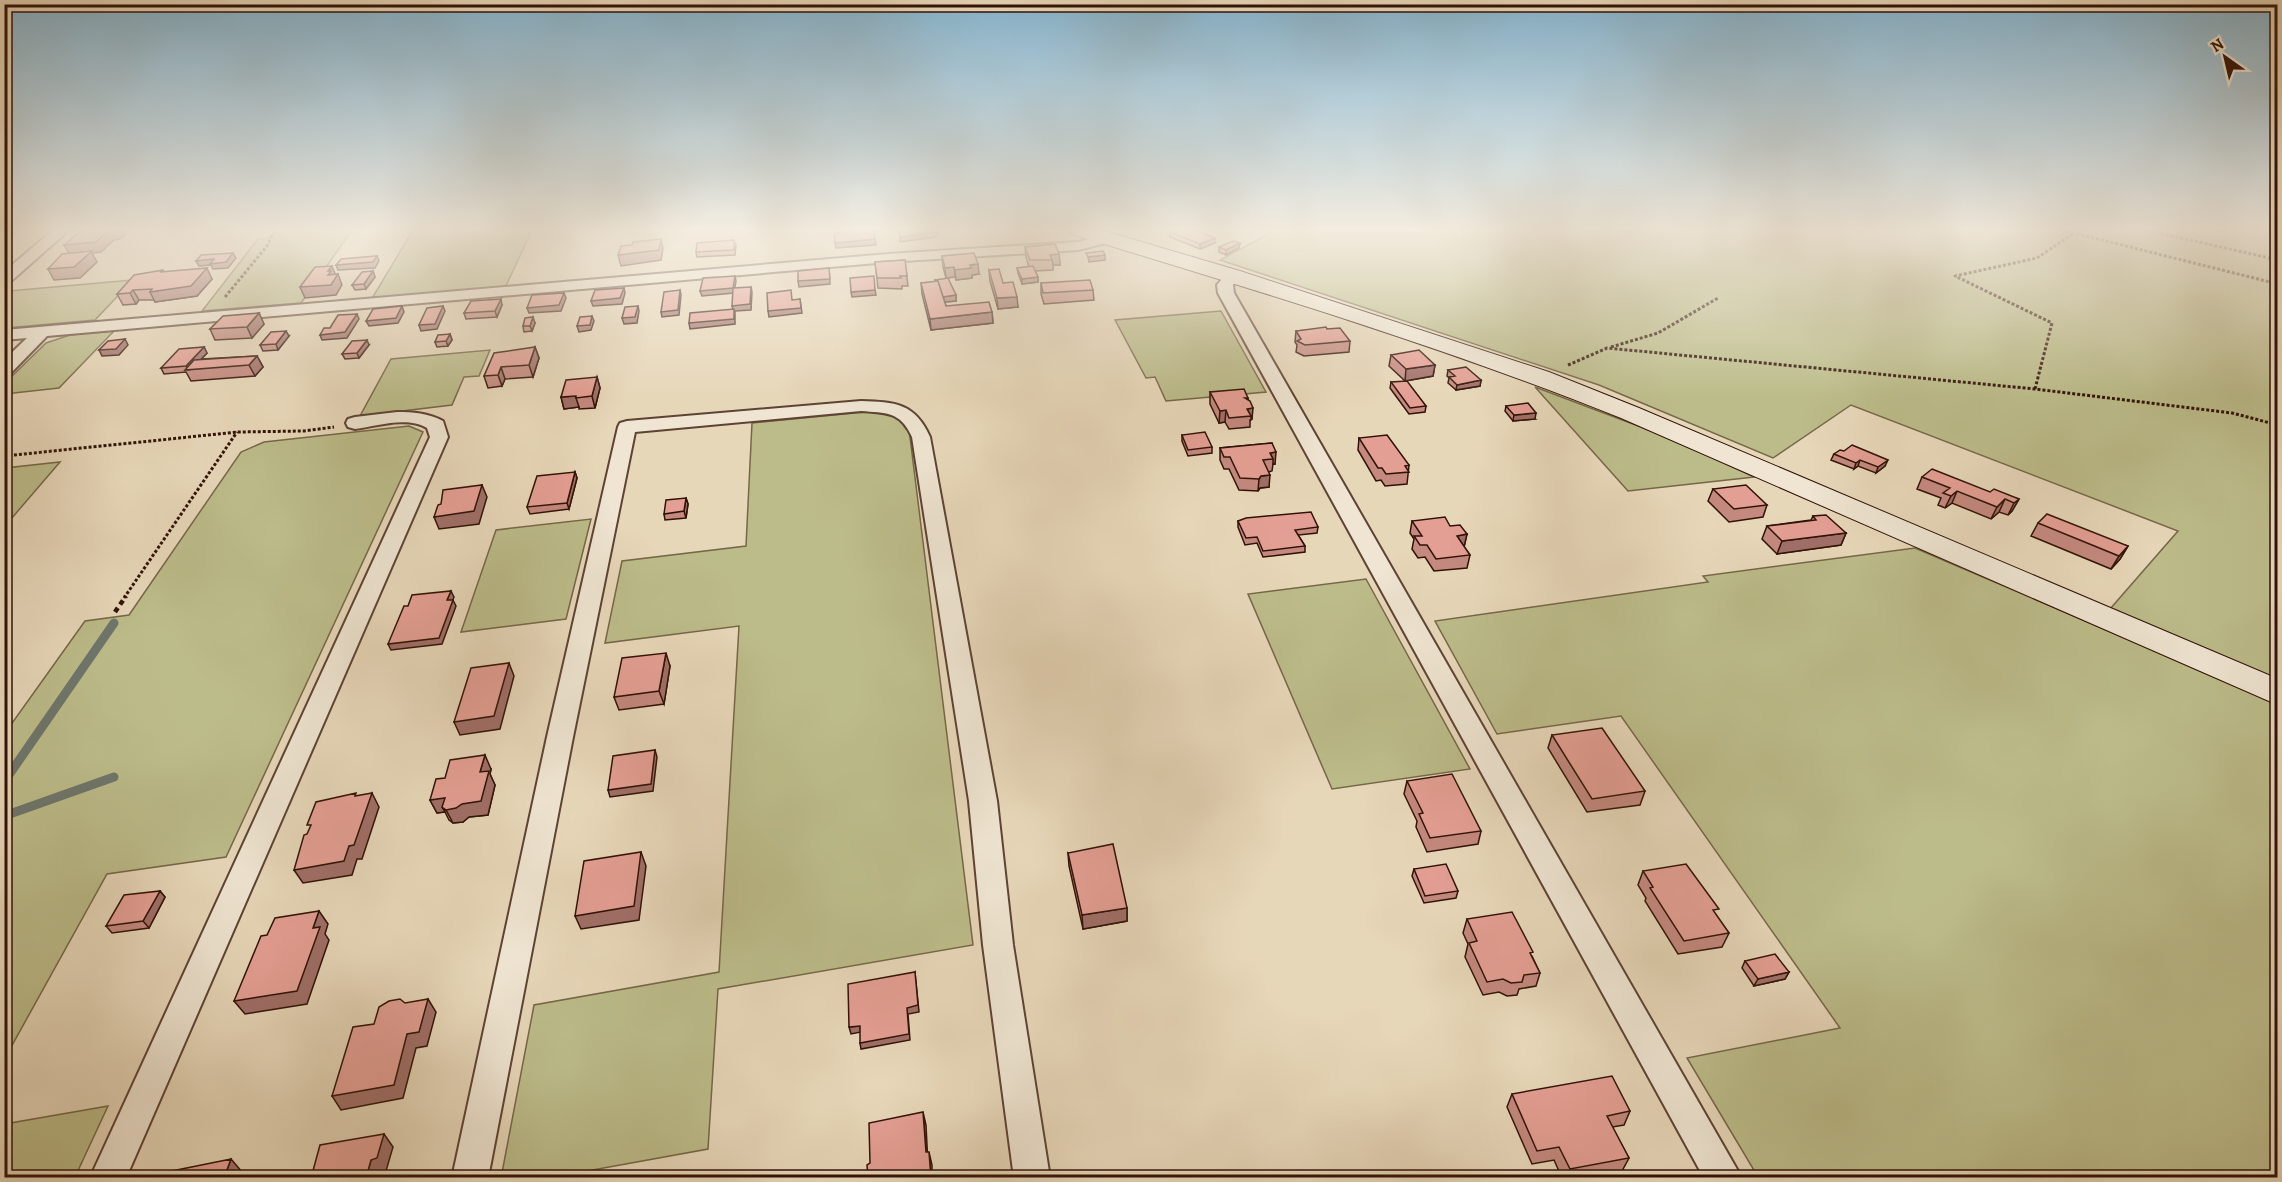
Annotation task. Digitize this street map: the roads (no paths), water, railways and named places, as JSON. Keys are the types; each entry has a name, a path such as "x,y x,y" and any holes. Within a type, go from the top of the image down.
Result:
{"street":[{"path":"4,335 580,285"},
{"path":"1225,285 1226,292 1724,1178"},
{"path":"1260,285 1540,377 1641,418 2277,693"},
{"path":"4,370 42,332"},
{"path":"470,1178 560,737 627,427 861,406 889,408 906,413 916,421 921,437 982,801 998,945 1032,1178"},
{"path":"108,1178 439,437 436,425 416,418 355,423"}],"waterway":[{"path":"4,782 114,623"},
{"path":"4,816 114,777"}]}
